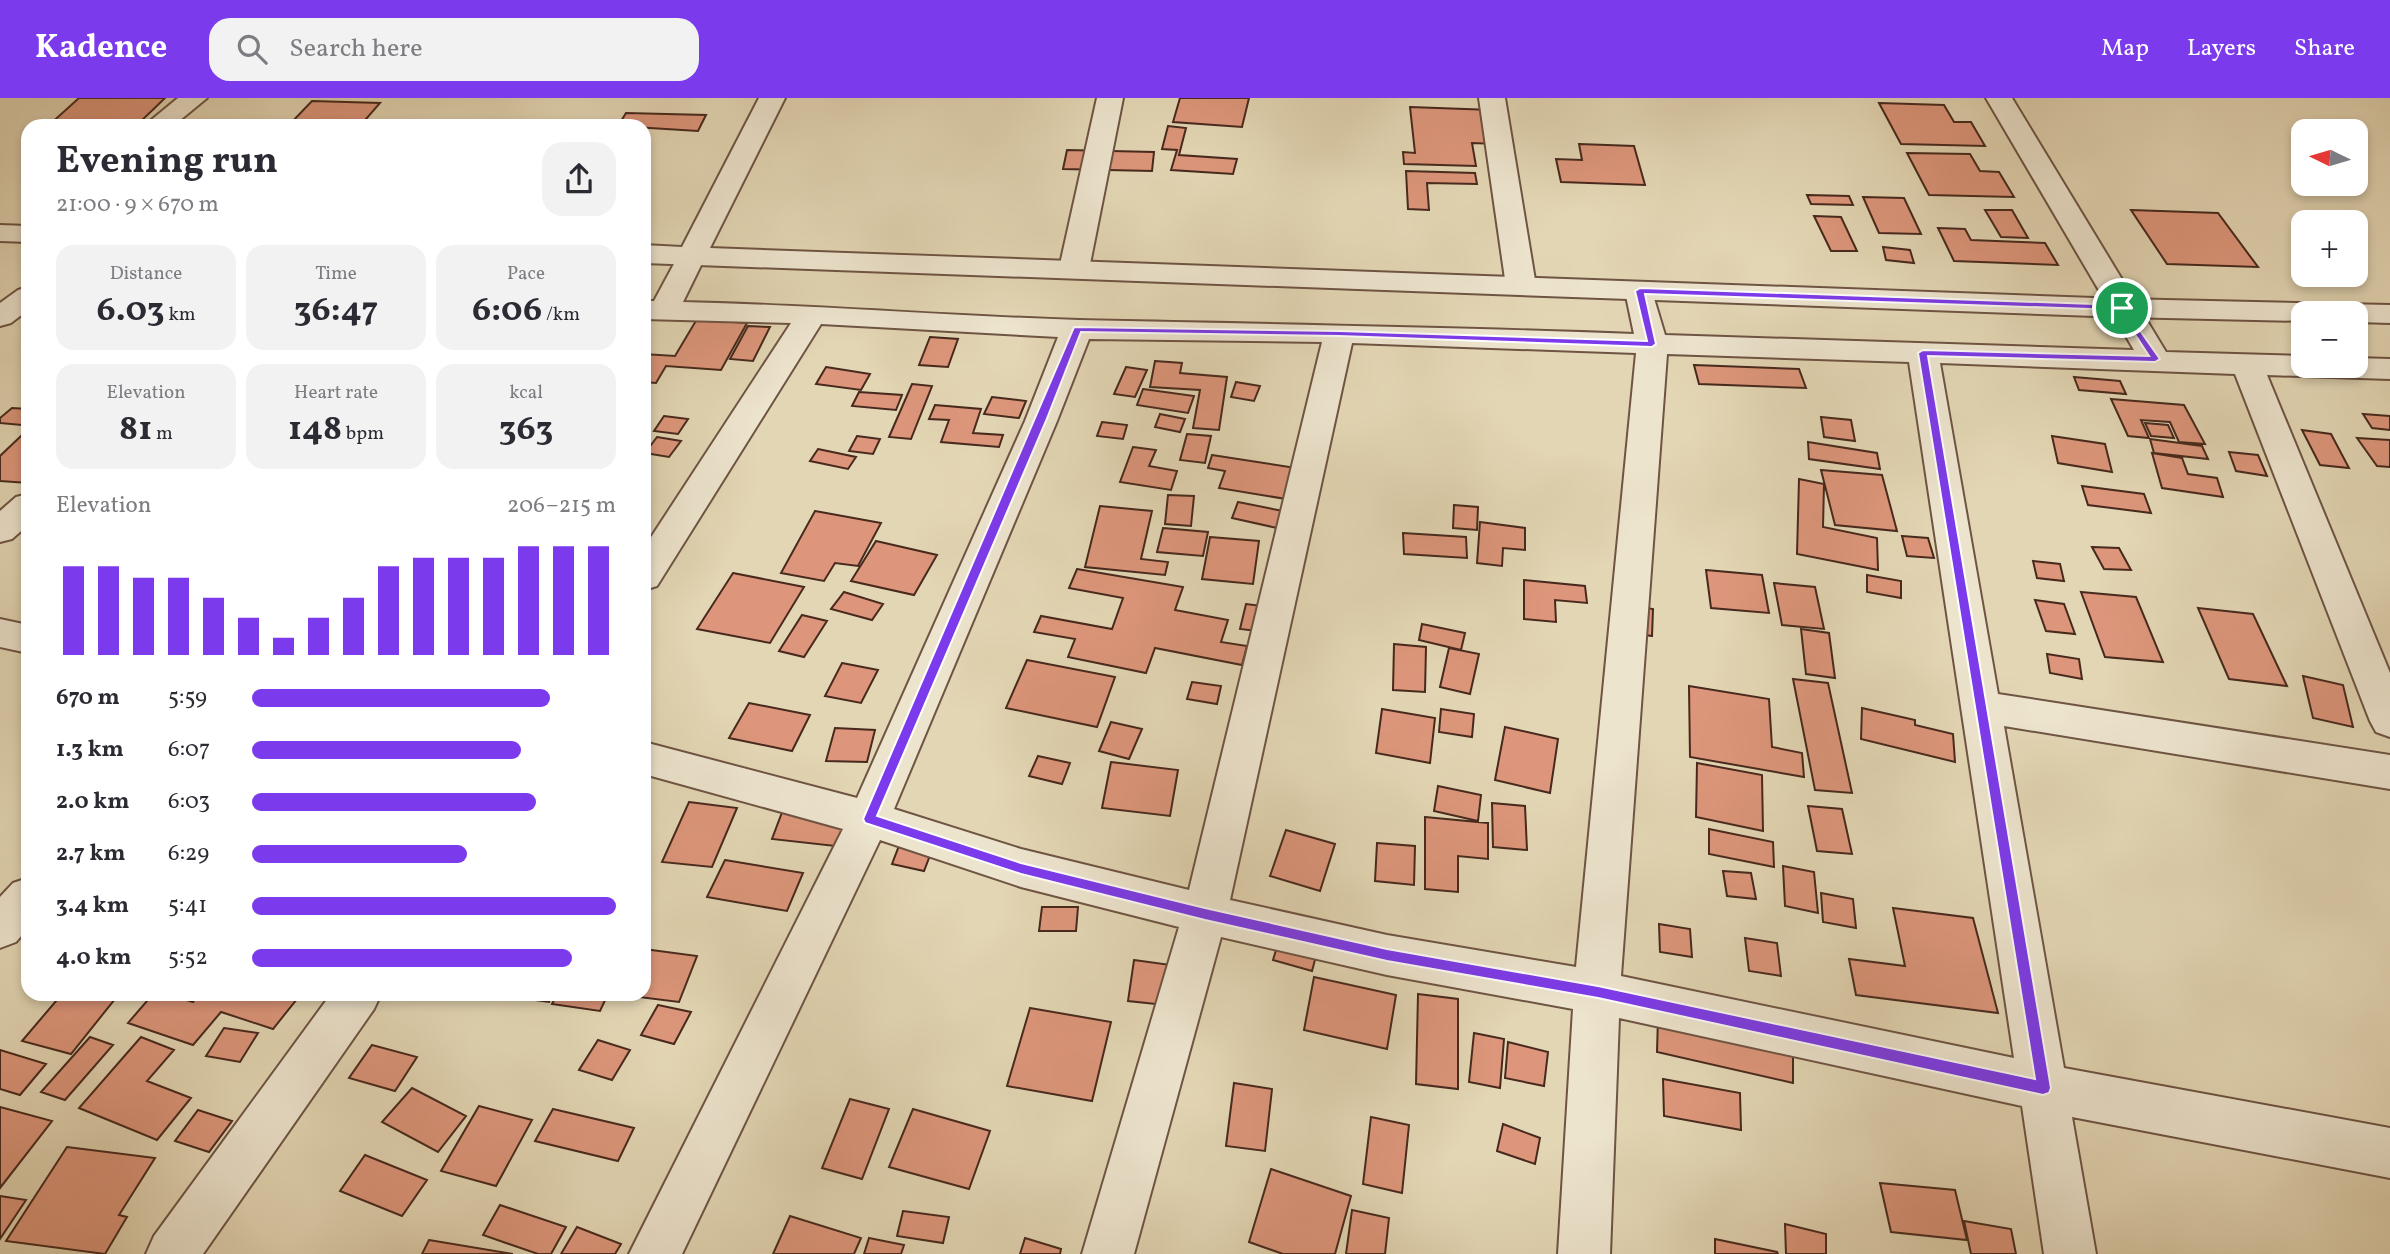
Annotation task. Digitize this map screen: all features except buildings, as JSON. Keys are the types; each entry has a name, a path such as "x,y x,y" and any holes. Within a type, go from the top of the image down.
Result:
{"street":[{"path":"166,119 194,98"},
{"path":"654,310 692,255 772,98"},
{"path":"1074,269 1110,98"},
{"path":"1492,98 1521,286"},
{"path":"1999,98 2122,308 2155,359"},
{"path":"0,233 21,234"},
{"path":"651,254 2122,308 2390,314"},
{"path":"0,283 21,284"},
{"path":"1584,1254 1598,992 1652,344 1640,291"},
{"path":"0,317 21,301"},
{"path":"654,310 812,314 1077,329 1339,333 2390,369"},
{"path":"651,566 812,314"},
{"path":"655,1254 869,819 1041,421 1077,329"},
{"path":"1108,1254 1205,914 1339,333"},
{"path":"1923,353 1983,707 2070,1254"},
{"path":"2248,366 2390,721"},
{"path":"0,530 21,512"},
{"path":"0,633 21,638"},
{"path":"1983,707 2390,772"},
{"path":"651,760 869,819 1021,868 1205,914 1387,955 1598,992 2043,1088 2390,1153"},
{"path":"0,928 21,905"},
{"path":"172,1254 353,1001"}],"route":[{"path":"1640,291 2122,308 2155,359 1923,353 1983,707 2043,1088 1598,992 1387,955 1205,914 1021,868 869,819 1041,421 1077,329 1339,333 1652,344 1640,291"}]}
